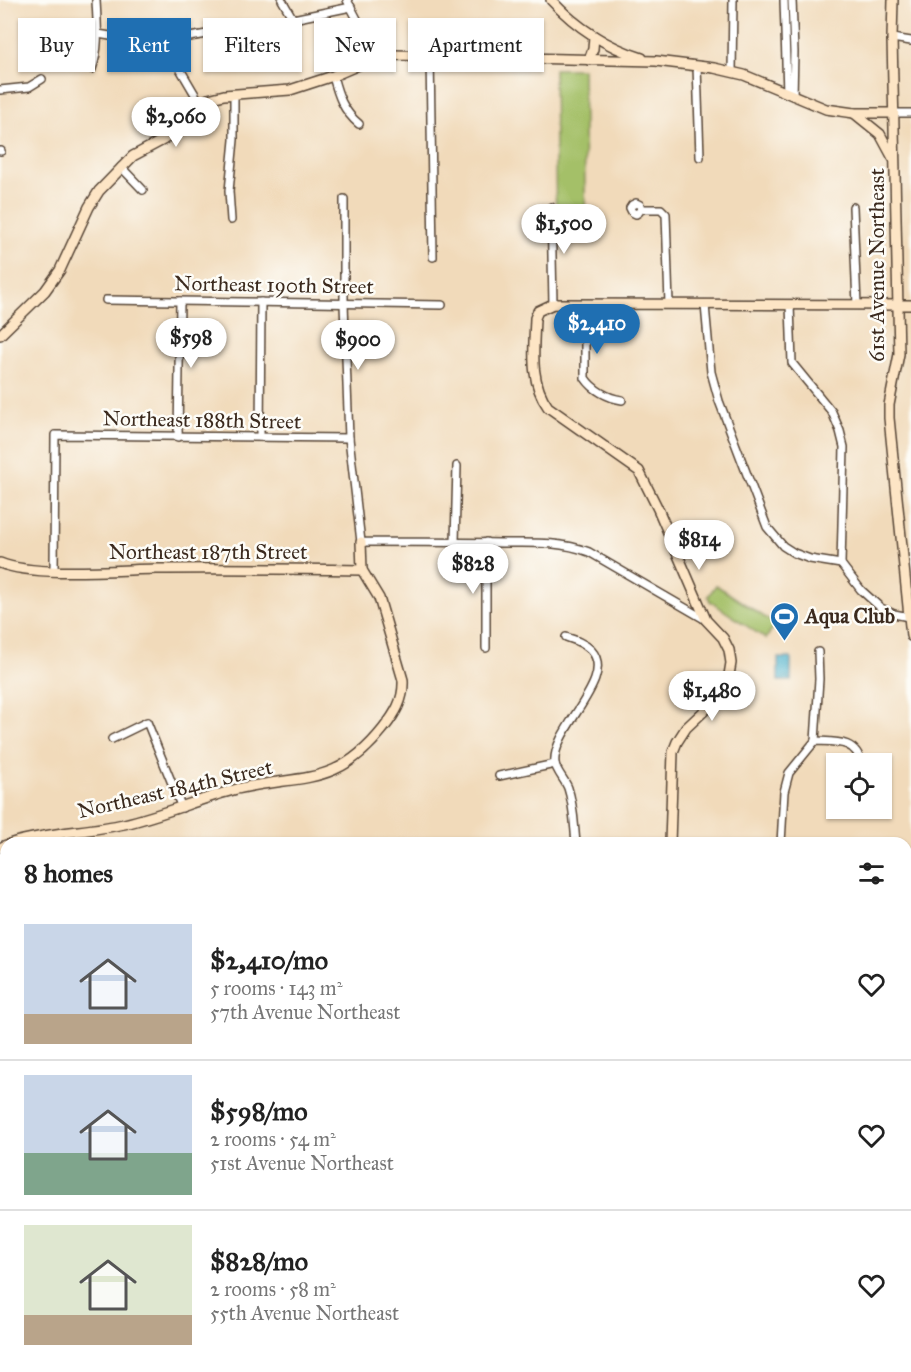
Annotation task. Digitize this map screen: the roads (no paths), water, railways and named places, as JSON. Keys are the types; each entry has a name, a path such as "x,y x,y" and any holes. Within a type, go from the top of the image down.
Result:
{"street":[{"path":"95,60 98,34 96,0"},
{"path":"282,0 292,19 349,3 357,18"},
{"path":"550,0 574,23 594,36 627,53 656,61"},
{"path":"732,72 733,0"},
{"path":"784,0 790,95"},
{"path":"790,95 794,52 792,0"},
{"name":"61st Avenue Northeast","path":"893,0 893,113 899,354 889,405 889,418 911,636"},
{"path":"98,34 107,35"},
{"path":"589,60 594,36"},
{"path":"892,38 911,41"},
{"path":"544,59 656,61 697,66 732,72 826,109 854,113 911,113"},
{"path":"697,66 700,156"},
{"path":"182,72 200,103"},
{"path":"0,335 45,291 60,270 89,207 99,191 133,156 170,136 200,103 215,97 234,94 290,90 342,72"},
{"path":"430,72 433,257"},
{"path":"333,76 339,98 350,117 359,124"},
{"path":"0,90 29,87 42,80"},
{"path":"231,219 229,191 234,140 234,94"},
{"path":"854,113 880,134 895,161"},
{"path":"121,167 142,190"},
{"path":"344,199 344,304 349,438 362,570"},
{"path":"551,207 553,304"},
{"path":"853,207 857,305"},
{"path":"641,209 661,209 666,214 669,304"},
{"name":"Northeast 190th Street","path":"106,300 442,305"},
{"path":"177,437 180,301"},
{"path":"260,437 261,302"},
{"path":"706,620 639,471 548,407 541,398 534,372 535,318 538,311 553,304 911,305"},
{"path":"585,304 585,378 589,384 611,398 622,400"},
{"path":"705,305 711,372 767,527 783,546 795,553 810,559 841,564"},
{"path":"790,305 792,363 832,412 844,447 841,564 861,590 875,603 894,614 909,617"},
{"name":"Northeast 188th Street","path":"54,571 55,435 349,438"},
{"path":"455,542 457,466"},
{"path":"361,542 486,542 573,546 589,552 706,620 723,638 729,650 730,676 719,697 686,728 677,742 672,765 670,837"},
{"path":"486,542 486,648"},
{"name":"Northeast 187th Street","path":"0,563 15,568 54,571 182,568 362,570"},
{"name":"Northeast 184th Street","path":"48,837 125,824 242,788 317,776 346,765 363,752 393,715 401,699 403,680 379,598 362,570"},
{"path":"566,637 583,644 592,652 597,667 595,681 559,740 555,764 567,787 574,809 576,837"},
{"path":"781,837 784,792 789,773 815,741 819,679 818,652"},
{"path":"112,739 147,722 182,808"},
{"path":"815,741 845,742 858,753"},
{"path":"499,776 555,764"}],"water":[{"path":"778,658 791,658 791,681 778,681"}],"place":[{"name":"Aqua Club","path":"784,642"}]}
